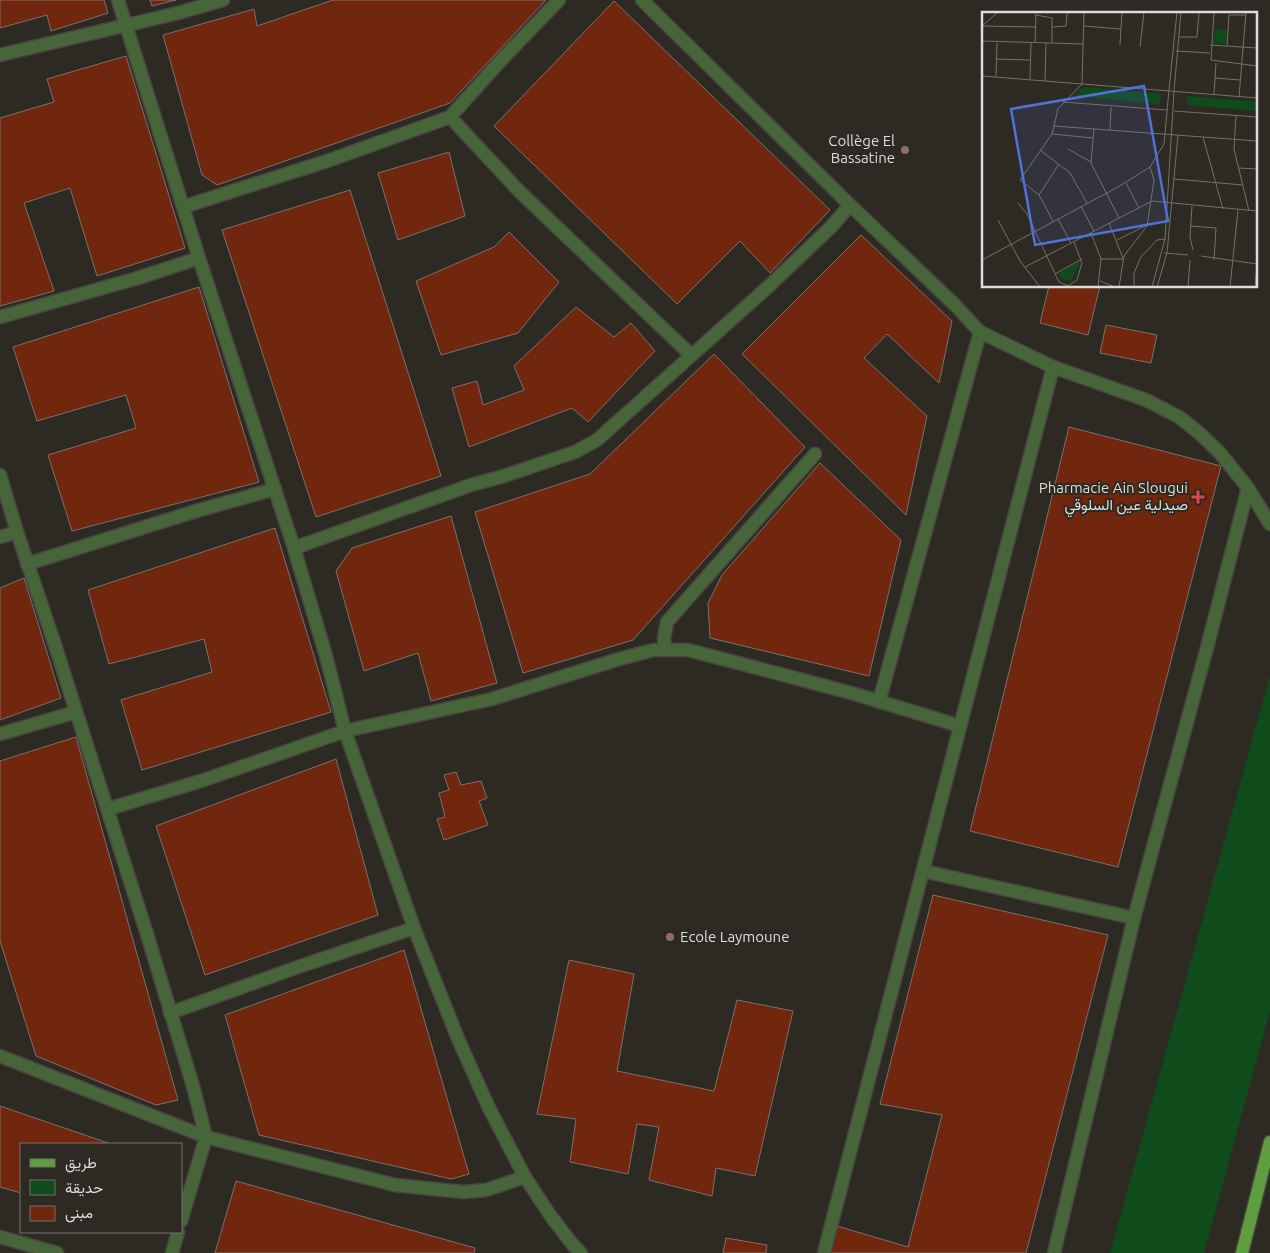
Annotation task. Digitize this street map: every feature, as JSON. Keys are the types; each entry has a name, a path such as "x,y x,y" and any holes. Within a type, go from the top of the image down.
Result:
{"main road":[{"path":"1242,1253 1270,1142"}],"street":[{"path":"118,0 199,258 294,548 326,656 345,731 414,928 459,1041 489,1108 525,1177 550,1215 573,1246 581,1253"},
{"path":"0,55 178,13 223,0"},
{"path":"183,207 330,160 450,117 509,51 559,0"},
{"path":"642,0 850,205 955,305 980,332 1052,367 1146,400 1179,417 1220,453 1248,488 1270,524"},
{"path":"450,117 541,212 691,356"},
{"path":"294,548 471,485 575,452 597,440 769,286 831,227 850,205"},
{"path":"0,317 138,278 199,258"},
{"path":"879,702 980,332"},
{"path":"824,1253 1052,367"},
{"path":"665,649 664,638 667,622 815,454"},
{"path":"0,475 108,809 206,1137 182,1218"},
{"path":"1054,1253 1134,918 1206,654 1248,488"},
{"path":"28,564 196,511 275,489"},
{"path":"0,537 17,532"},
{"path":"108,809 204,780 345,731 492,699 654,650 688,650 960,726"},
{"path":"0,734 76,712"},
{"path":"922,870 1134,918"},
{"path":"170,1013 298,966 414,928"},
{"path":"0,1055 206,1137 395,1186 462,1192 486,1190 525,1177"},
{"path":"172,1253 178,1233"},
{"path":"0,1237 57,1253"}],"green space":[{"path":"1270,676 1270,1011 1204,1253 1110,1253"}],"building":[{"path":"0,0 104,0 108,13 51,31 47,15 0,28"},
{"path":"150,0 176,0 152,6"},
{"path":"333,0 546,0 450,103 217,185 202,175 163,35 254,9 257,26"},
{"path":"614,1 830,210 770,273 740,241 677,304 494,126"},
{"path":"126,56 185,248 97,276 70,188 24,203 54,291 0,306 0,118 54,102 47,79"},
{"path":"449,152 465,216 398,240 378,173"},
{"path":"350,190 441,476 316,517 222,230"},
{"path":"509,232 559,282 518,333 441,355 416,281 494,247"},
{"path":"861,235 952,321 939,383 887,334 864,358 927,416 906,515 742,354"},
{"path":"199,287 259,482 72,531 48,455 136,428 126,395 37,421 13,347"},
{"path":"1049,288 1100,288 1088,335 1040,323"},
{"path":"576,307 614,337 631,323 655,351 588,422 572,408 469,447 452,388 477,381 483,405 524,390 514,366"},
{"path":"1106,325 1157,335 1151,363 1100,353"},
{"path":"714,354 805,447 633,640 523,673 475,512 590,474"},
{"path":"1069,427 1221,466 1118,867 970,831"},
{"path":"820,463 901,540 869,676 710,638 708,603 722,575"},
{"path":"451,516 497,683 431,701 418,653 364,671 336,571 352,548"},
{"path":"275,528 331,712 142,770 121,700 212,672 204,639 109,664 88,590"},
{"path":"24,578 61,698 0,720 0,588"},
{"path":"76,737 178,1100 156,1105 36,1056 0,941 0,761"},
{"path":"336,759 378,915 205,975 156,826"},
{"path":"456,772 461,785 481,781 487,798 479,801 488,825 444,840 437,819 445,817 439,793 449,790 444,775"},
{"path":"933,895 1108,935 1026,1253 830,1253 837,1226 908,1247 942,1115 880,1104"},
{"path":"404,950 469,1174 451,1179 259,1135 225,1015"},
{"path":"569,960 634,974 617,1071 714,1091 737,1000 793,1011 755,1176 716,1168 712,1196 649,1180 659,1127 637,1124 628,1174 570,1162 576,1119 537,1114"},
{"path":"0,1106 108,1143 20,1143 20,1193 0,1187"},
{"path":"236,1181 475,1248 474,1253 215,1253"},
{"path":"726,1238 767,1245 766,1253 723,1253"}],"place":[{"name":"Collège El Bassatine","path":"905,150"},
{"name":"Pharmacie Ain Slougui صيدلية عين السلوقي","path":"1198,497"},
{"name":"Ecole Laymoune","path":"670,937"}]}
